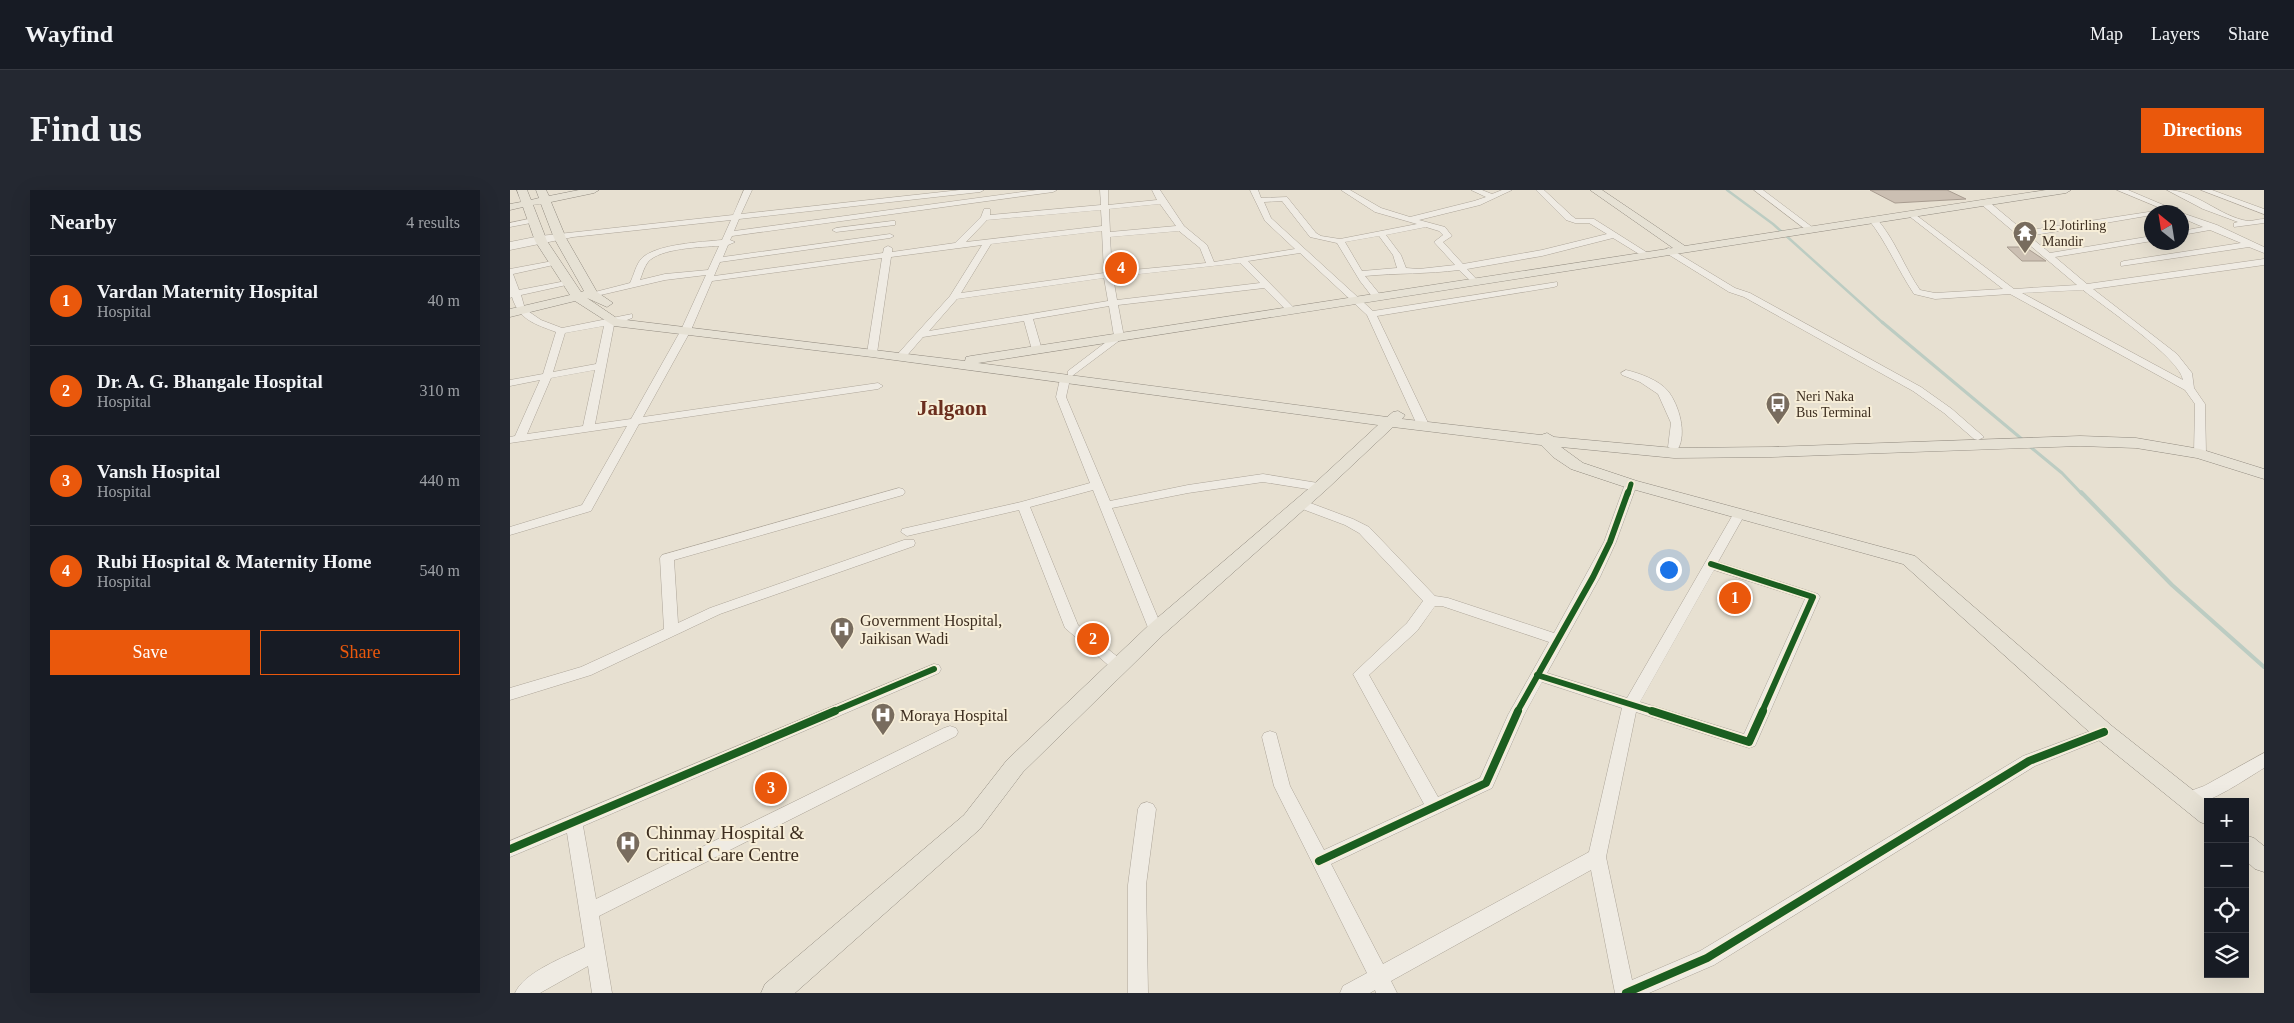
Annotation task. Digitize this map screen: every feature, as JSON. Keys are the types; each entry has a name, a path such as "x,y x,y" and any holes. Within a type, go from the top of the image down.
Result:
{"main road":[{"path":"522,190 540,240 578,297 612,322 688,326"},
{"path":"510,205 526,202 544,195 580,190"},
{"path":"544,195 594,190"},
{"path":"1595,190 1682,249"},
{"path":"949,364 2066,190"},
{"path":"544,195 592,294 630,316 688,326 902,354 971,360 1068,376"},
{"path":"515,311 592,294"},
{"path":"902,354 949,364 1068,376 1674,454 2044,438 2136,443 2201,451 2264,467"},
{"path":"775,993 972,822 1015,766 1118,666 1156,630 1301,504 1396,418"},
{"path":"1547,437 1674,447 1770,449"},
{"path":"1547,437 1560,454 1577,466 1631,484 1909,560 2104,732 2204,812"},
{"path":"1875,445 1978,437 2016,439"},
{"path":"2201,451 2264,474"},
{"path":"2249,849 2264,860"}],"street":[{"path":"510,531 587,508 688,326 748,190"},
{"path":"510,246 564,236 735,218 897,194 980,190"},
{"path":"728,234 1053,190"},
{"path":"1104,190 1108,275 1119,337 1068,376 1061,397 1156,630"},
{"path":"1156,190 1162,202 1182,228 1204,247 1211,265"},
{"path":"1254,190 1268,219 1371,314 1422,422"},
{"path":"1345,190 1378,210 1442,229 1448,235 1438,242 1475,282"},
{"path":"1475,190 1493,197"},
{"path":"1411,219 1476,203 1508,190"},
{"path":"1540,190 1569,218 1575,221 1591,221 1647,255"},
{"path":"1758,190 1812,230"},
{"path":"2121,190 2158,205"},
{"path":"2171,190 2201,203 2206,208 2247,223"},
{"path":"2205,190 2264,212"},
{"path":"872,350 897,194"},
{"path":"958,245 985,218 992,199"},
{"path":"1259,200 1284,199 1314,235 1319,238 1340,241 1354,237 1382,235 1426,224"},
{"path":"985,218 1162,202"},
{"path":"1985,203 2085,287 2173,356 2187,372 2190,388 2200,404 2201,451"},
{"path":"1912,214 2011,291 2190,388"},
{"path":"2023,234 2144,214"},
{"path":"2189,218 2264,250"},
{"path":"510,225 533,220"},
{"path":"1873,220 1883,230 1901,268 1918,292 1935,296 2085,287 2264,262"},
{"path":"2189,232 2264,221"},
{"path":"824,231 892,223"},
{"path":"592,294 634,283 958,245 1107,232 1182,228"},
{"path":"634,283 644,260 652,255 788,235"},
{"path":"1382,235 1397,255 1402,270"},
{"path":"1339,285 1402,270 1419,272 1462,267 1542,253 1614,235"},
{"path":"717,260 890,236"},
{"path":"2048,256 2144,239"},
{"path":"1340,241 1362,278 1377,297"},
{"path":"902,354 954,297 988,242"},
{"path":"2124,264 2250,244"},
{"path":"954,297 1108,275 1211,265 1302,250"},
{"path":"1669,251 1732,290 1747,295 1917,389 1978,437"},
{"path":"1242,260 1292,311"},
{"path":"510,272 554,262"},
{"path":"510,276 515,311 561,331 612,322 630,316"},
{"path":"513,294 568,282"},
{"path":"1371,314 1554,284"},
{"path":"920,335 1113,303 1266,285"},
{"path":"1028,317 1036,350"},
{"path":"588,428 600,366 612,322"},
{"path":"515,439 547,376 561,331"},
{"path":"510,383 600,366"},
{"path":"1626,373 1644,380 1663,392 1677,423 1674,447"},
{"path":"515,439 878,386"},
{"path":"1105,506 1188,489 1262,478 1320,487"},
{"path":"1319,861 1486,782 1516,715 1593,577 1610,542 1631,484"},
{"path":"510,694 586,671 715,611 908,537 1096,485"},
{"path":"671,633 667,558 899,492"},
{"path":"1301,504 1349,522 1364,530 1431,601 1443,601 1558,640"},
{"path":"1023,505 1072,628 1118,666"},
{"path":"1739,514 1630,706 1597,857 1626,993 1707,958 2029,761 2104,732"},
{"path":"1538,675 1630,706 1749,742 1813,597 1711,564"},
{"path":"1431,601 1412,627 1361,674 1435,807"},
{"path":"510,849 934,669"},
{"path":"588,912 950,732"},
{"path":"1270,737 1282,786 1384,985"},
{"path":"2188,799 2210,791 2264,760"},
{"path":"1138,993 1138,885 1147,809"},
{"path":"574,822 602,993"},
{"path":"1350,993 1384,985 1597,857"},
{"path":"525,993 538,982 595,952"}],"building":[{"path":"1870,190 1947,190 1966,199 1895,203"},
{"name":"12 Jotirling Mandir","path":"2007,247 2025,247 2046,261 2022,261"}],"waterway":[{"path":"1727,190 1773,224 1883,323"},
{"path":"1882,322 2023,440"},
{"path":"2028,445 2062,473 2082,494"},
{"path":"2081,492 2172,585 2264,667"}],"cycle path":[{"path":"1319,861 1486,783 1516,715 1593,577 1610,542 1631,484"},
{"path":"1537,675 1749,742 1813,597 1711,564"},
{"path":"510,849 934,669"},
{"path":"1626,993 1707,958 2029,761 2104,732"}],"place":[{"name":"12 Jotirling Mandir","path":"2025,254"},
{"name":"Rubi Hospital & Maternity Home","path":"1121,268"},
{"name":"Neri Naka Bus Terminal","path":"1778,425"},
{"name":"Vardan Maternity Hospital","path":"1735,598"},
{"name":"Dr. A. G. Bhangale Hospital","path":"1093,639"},
{"name":"Government Hospital, Jaikisan Wadi","path":"842,650"},
{"name":"Moraya Hospital","path":"883,736"},
{"name":"Vansh Hospital","path":"771,788"},
{"name":"Chinmay Hospital & Critical Care Centre","path":"628,864"}],"district":[{"name":"Jalgaon","path":"952,408"}]}
